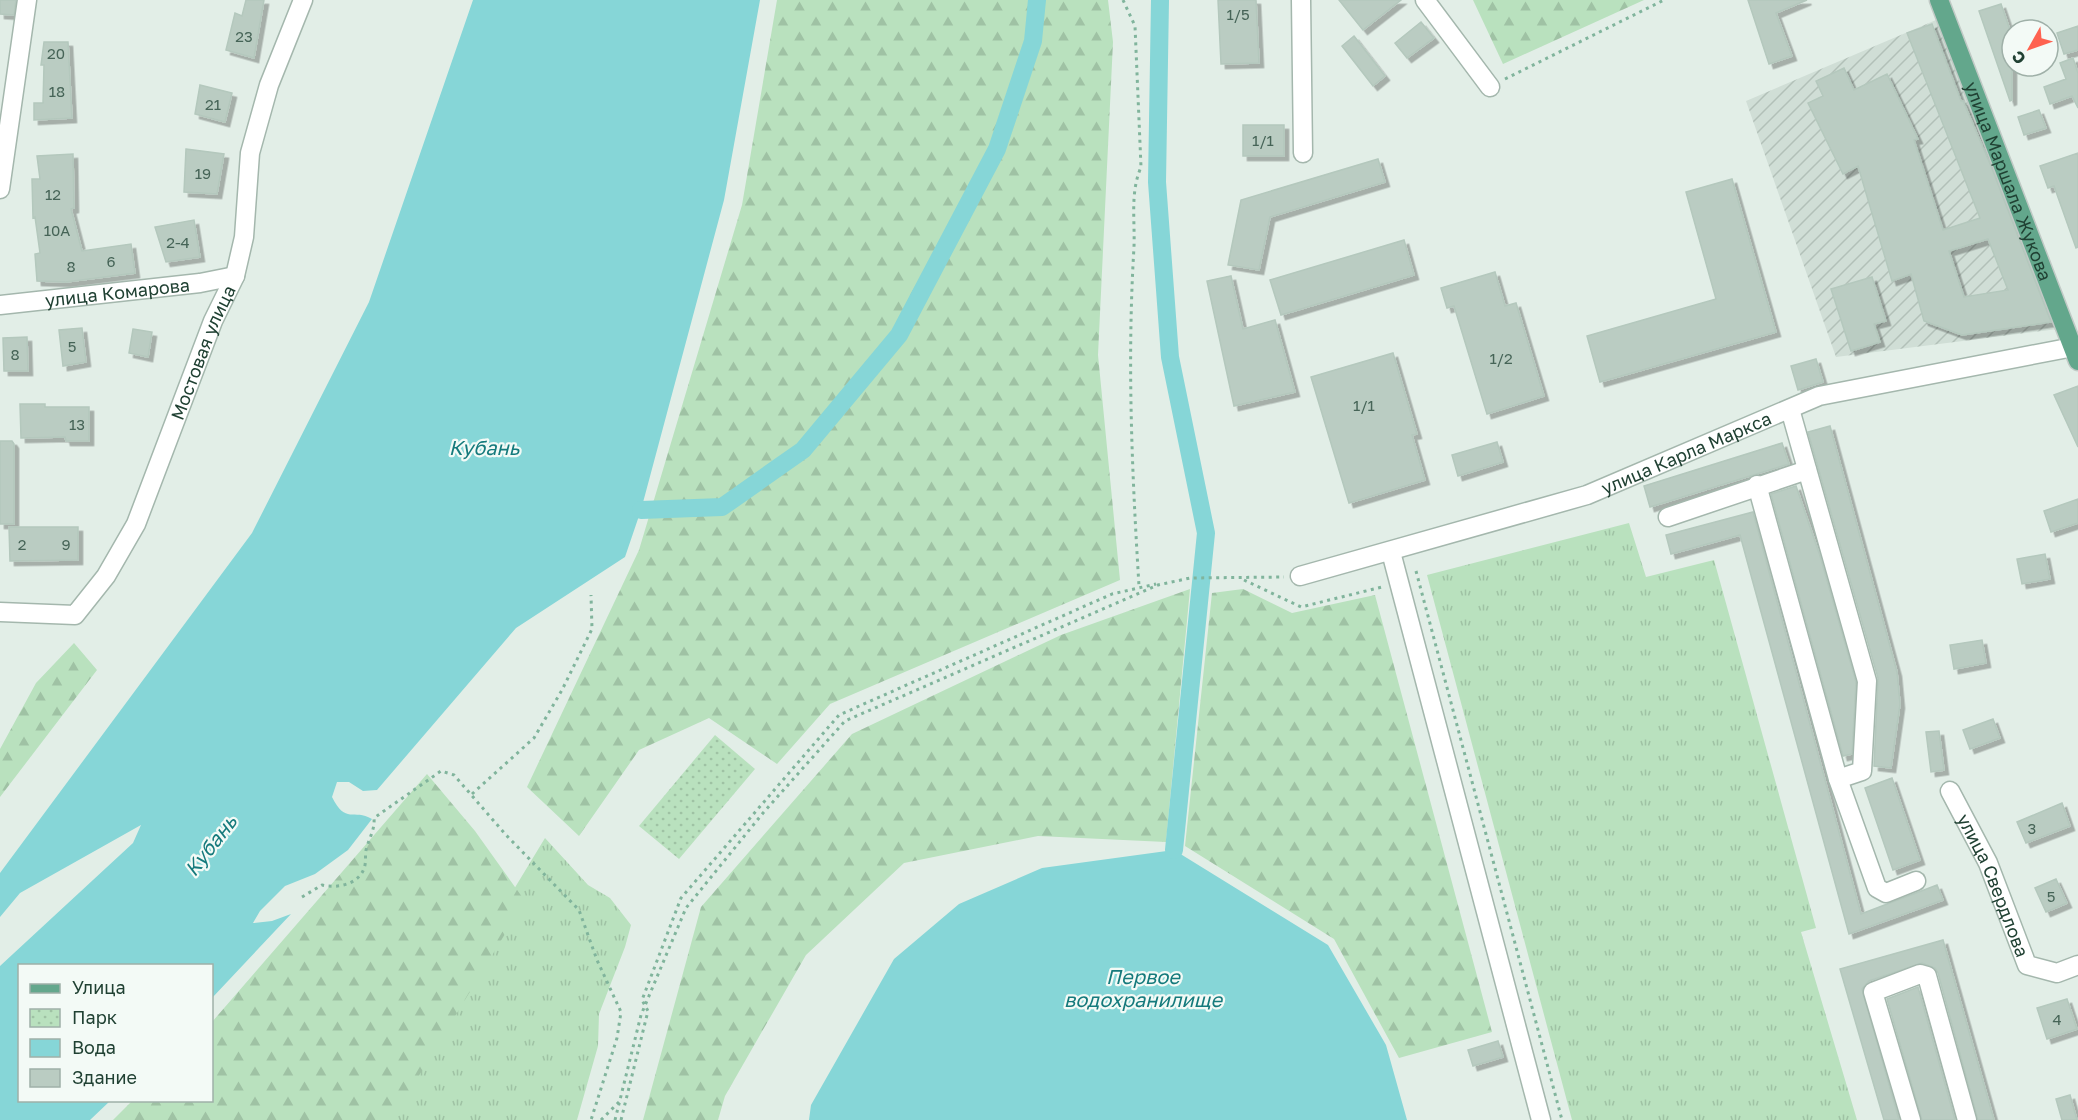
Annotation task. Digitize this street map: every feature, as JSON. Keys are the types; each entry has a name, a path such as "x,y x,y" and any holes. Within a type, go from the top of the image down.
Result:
{"main road":[{"name":"улица Маршала Жукова","path":"1939,0 2076,352"}],"street":[{"path":"0,189 27,0"},
{"name":"Мостовая улица","path":"0,612 75,615 106,576 136,524 213,321 235,276 244,237 250,153 269,85 303,0"},
{"path":"1301,0 1303,153"},
{"path":"1425,0 1490,87"},
{"name":"улица Комарова","path":"0,305 200,283 235,276"},
{"name":"улица Карла Маркса","path":"1300,576 1587,495 1819,396 2076,352"},
{"path":"1790,409 1867,681 1862,771 1838,779"},
{"path":"1668,517 1757,485 1807,470"},
{"path":"1757,485 1838,779 1877,888 1886,893 1916,880"},
{"path":"1391,552 1542,1120"},
{"name":"улица Свердлова","path":"1950,791 1988,863 2027,965 2057,973 2078,965"},
{"path":"1911,1120 1874,992 1920,974 1928,976 1967,1120"}],"path":[{"path":"1123,0 1135,26 1141,166 1133,185 1134,234 1129,330 1139,586"},
{"path":"1490,87 1664,0"},
{"path":"1416,571 1562,1120"},
{"path":"621,1120 648,1011 642,1000 681,898 839,715 1112,594 1139,586 1158,585 1190,578 1242,579 1300,576"},
{"path":"1242,579 1301,606 1384,586 1387,598"},
{"path":"615,1120 644,1006 686,908 763,813 845,722 1158,585"},
{"path":"472,794 534,738 562,690 592,629 591,595"},
{"path":"302,897 322,885 335,888 358,878 364,866 366,851 375,826 374,818 441,771 454,775 506,835 579,910 597,960 621,1012 617,1038 591,1120"},
{"path":"601,1120 619,1102"}],"shaded area":[{"path":"1936,20 2058,329 1836,357 1746,101"}],"green space":[{"path":"777,0 1108,0 1113,42 1098,355 1120,580 830,704 777,764 709,718 639,750 579,836 527,787 639,550 742,205"},
{"path":"1473,0 1644,0 1503,64"},
{"path":"1629,523 1646,577 1714,560 1816,928 1801,932 1857,1120 1572,1120 1427,575"},
{"path":"1190,589 1166,842 1038,836 904,863 806,955 725,1096 718,1120 643,1120 701,907 852,734 1061,635"},
{"path":"1243,589 1292,613 1375,595 1492,1032 1399,1058 1334,939 1185,846 1212,593"},
{"path":"74,643 97,670 0,797 0,749 36,683"},
{"path":"715,735 755,769 679,859 639,826"},
{"path":"427,774 475,831 525,901 392,1120 113,1120 131,1102 213,1102 213,1021"},
{"path":"545,838 588,885 610,898 631,925 599,1014 598,1046 577,1120 374,1120"}],"water":[{"name":"Кубань","path":"473,0 760,0 724,200 641,510 625,557 516,628 377,790 363,791 349,782 337,782 332,797 341,811 372,819 348,850 315,874 285,886 260,911 253,923 272,921 291,914 213,997 213,964 18,964 18,1102 109,1102 90,1120 0,1120 0,966 133,843 141,825 20,893 0,917 0,873 252,533 369,302"},
{"name":"Первое водохранилище","path":"1174,850 1328,945 1386,1045 1407,1120 809,1120 811,1105 894,959 959,904 1042,868"}],"building":[{"path":"0,0 16,0 14,15 0,14"},
{"path":"246,0 264,0 254,58 226,50 235,13 242,16"},
{"path":"1218,0 1256,0 1259,63 1221,64"},
{"path":"1339,0 1401,0 1363,30"},
{"path":"1748,0 1807,0 1776,13 1792,56 1769,64"},
{"path":"2001,4 2006,18 2000,18 2000,72 1979,11"},
{"path":"1421,22 1434,38 1407,58 1395,43"},
{"path":"1932,24 1961,101 1963,101 1991,166 2051,322 1962,335 1924,321 1911,274 1892,281 1858,166 1843,174 1808,103 1823,96 1816,81 1844,68 1854,90 1887,74 1918,139 1914,140 1943,230 1980,218 1907,33","holes":["1988,239 2008,290 1964,297 1949,251"]},
{"path":"2078,26 2078,50 2064,54 2060,32"},
{"path":"1354,36 1385,76 1373,86 1342,46"},
{"path":"44,42 68,42 72,118 34,120 34,103 43,103 44,65 41,65"},
{"path":"2073,58 2078,73 2078,108 2072,96 2050,104 2044,87 2066,79 2060,63"},
{"path":"2002,78 2012,78 2012,100 2010,101"},
{"path":"200,85 232,93 225,122 195,114"},
{"path":"2039,110 2046,128 2024,135 2018,117"},
{"path":"1243,125 1284,125 1284,156 1243,156"},
{"path":"186,149 224,154 217,194 184,192"},
{"path":"2078,153 2078,247 2076,248 2054,186 2048,188 2040,166"},
{"path":"73,154 74,208 71,209 82,251 131,244 135,273 66,282 37,281 35,254 40,253 35,217 33,218 32,179 40,179 37,156"},
{"path":"1378,159 1385,182 1270,217 1259,270 1228,265 1241,200"},
{"path":"1732,179 1776,332 1600,382 1587,336 1716,299 1686,192"},
{"path":"194,220 200,257 166,262 155,227"},
{"path":"1404,240 1414,275 1281,315 1270,280"},
{"path":"1495,272 1505,306 1516,303 1544,396 1487,414 1454,306 1447,308 1441,288"},
{"path":"1231,276 1243,329 1275,320 1295,392 1234,406 1207,281"},
{"path":"1872,277 1886,321 1874,324 1880,342 1851,351 1831,289"},
{"path":"82,328 86,362 63,366 59,330"},
{"path":"133,329 152,332 148,357 129,353"},
{"path":"27,337 28,371 4,371 3,338"},
{"path":"1393,353 1417,434 1412,435 1425,480 1349,503 1311,377"},
{"path":"1816,359 1823,382 1798,390 1791,366"},
{"path":"2078,386 2078,447 2054,395"},
{"path":"20,404 45,404 45,407 89,407 89,441 66,441 65,437 21,438"},
{"path":"1830,426 1897,672 1900,704 1891,768 1874,766 1878,678 1808,432"},
{"path":"0,441 12,441 14,444 14,524 0,524"},
{"path":"1497,442 1503,462 1458,476 1452,455"},
{"path":"1782,443 1789,464 1650,507 1644,486"},
{"path":"1796,486 1820,556 1856,682 1852,754 1843,756 1771,494"},
{"path":"2078,499 2078,523 2051,532 2044,511"},
{"path":"1753,512 1861,914 1937,885 1943,900 1849,934 1740,535 1671,554 1666,535"},
{"path":"9,527 78,527 78,560 10,561"},
{"path":"2045,554 2050,579 2022,584 2017,559"},
{"path":"1982,640 1986,663 1954,669 1950,645"},
{"path":"1993,719 2000,738 1970,749 1963,730"},
{"path":"1939,731 1944,770 1931,772 1926,732"},
{"path":"1892,778 1920,860 1893,870 1865,788"},
{"path":"2062,803 2070,826 2026,843 2017,822"},
{"path":"2056,879 2067,903 2046,912 2035,888"},
{"path":"1943,940 1994,1120 1978,1120 1938,973 1935,968 1922,963 1869,981 1862,989 1899,1120 1884,1120 1840,969"},
{"path":"1918,987 1955,1120 1922,1120 1887,999"},
{"path":"2067,999 2077,1029 2047,1039 2037,1008"},
{"path":"1498,1041 1503,1057 1473,1066 1468,1050"},
{"path":"2070,1095 2077,1120 2062,1120 2056,1099"}],"waterway":[{"path":"641,510 722,507 803,450 899,335 997,149 1033,41 1037,0"},
{"path":"1160,0 1157,182 1170,357 1206,533 1174,850"}]}
